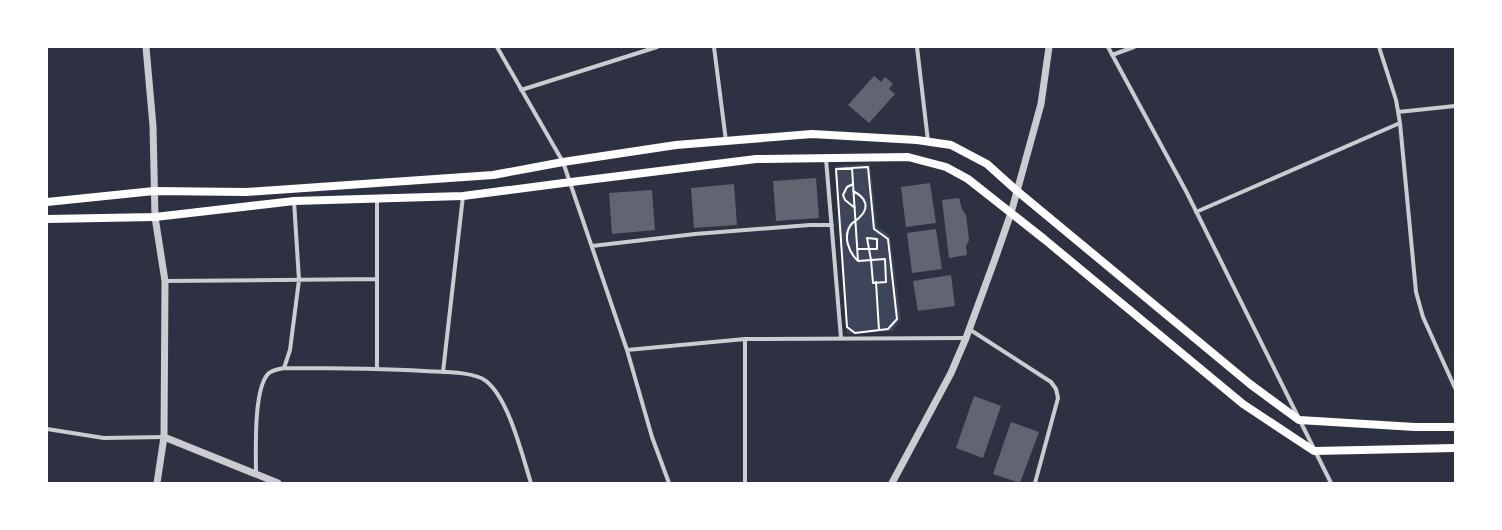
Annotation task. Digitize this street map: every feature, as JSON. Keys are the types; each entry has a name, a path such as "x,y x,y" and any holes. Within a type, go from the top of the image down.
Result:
{"main road":[{"path":"47,202 154,191 246,192 493,175 563,162 676,145 812,134 951,145 987,164 1016,190 1250,384 1299,420 1415,427 1455,427"},
{"path":"47,219 155,217 294,201 463,196 756,159 908,157 946,167 968,179 1243,404 1314,451 1455,448"}],"street":[{"path":"146,47 153,126 155,217 165,281 164,437 157,483"},
{"path":"496,47 563,162 571,182 627,350 652,438 669,483"},
{"path":"521,90 657,47"},
{"path":"714,47 726,141"},
{"path":"917,47 928,142"},
{"path":"892,483 951,373 966,338 1011,213 1016,190 1041,104 1049,47"},
{"path":"1108,47 1196,212 1331,483"},
{"path":"1112,55 1134,47"},
{"path":"1379,47 1396,100 1400,123 1416,292 1423,317 1455,388"},
{"path":"1398,112 1455,106"},
{"path":"1196,212 1400,123"},
{"path":"826,159 841,338"},
{"path":"443,372 463,196"},
{"path":"377,199 377,368"},
{"path":"284,368 290,350 299,280 294,201"},
{"path":"592,246 695,234 810,225 832,225"},
{"path":"165,281 377,279"},
{"path":"969,329 1051,382 1056,389 1058,398 1035,483"},
{"path":"627,350 745,339 966,338"},
{"path":"745,339 745,483"},
{"path":"256,474 257,420 260,395 268,374 275,370 284,368 377,368 465,373 485,380 498,397 512,424 531,483"},
{"path":"47,429 104,438 164,437 278,483"}],"path":[{"path":"868,167 874,229 888,240 897,318 888,329 879,330 856,332 848,327 836,169 868,167"},
{"path":"852,168 858,261"},
{"path":"853,184 847,186 843,195 845,200 854,208"},
{"path":"853,191 861,195 864,199 865,205 864,212 850,224 848,229 848,245 854,257 858,261"},
{"path":"858,250 869,249 877,249 877,239 867,238 869,249 871,260 873,283 886,282 885,259 871,260 858,261"},
{"path":"876,282 879,330"}],"shaded area":[{"path":"870,164 877,226 890,236 901,319 893,331 847,334 835,166"}],"building":[{"path":"874,76 881,82 885,77 893,84 889,89 895,94 869,123 848,105"},
{"path":"816,178 819,218 776,221 773,181"},
{"path":"930,183 936,223 906,227 901,187"},
{"path":"734,184 737,225 694,228 691,188"},
{"path":"652,190 655,230 612,234 609,193"},
{"path":"959,198 962,209 966,215 969,240 966,246 967,255 949,258 942,200"},
{"path":"936,229 942,269 912,273 907,233"},
{"path":"951,275 955,306 918,311 913,281"},
{"path":"974,396 1001,406 983,458 956,448"},
{"path":"1011,422 1039,432 1020,483 993,474"}]}
